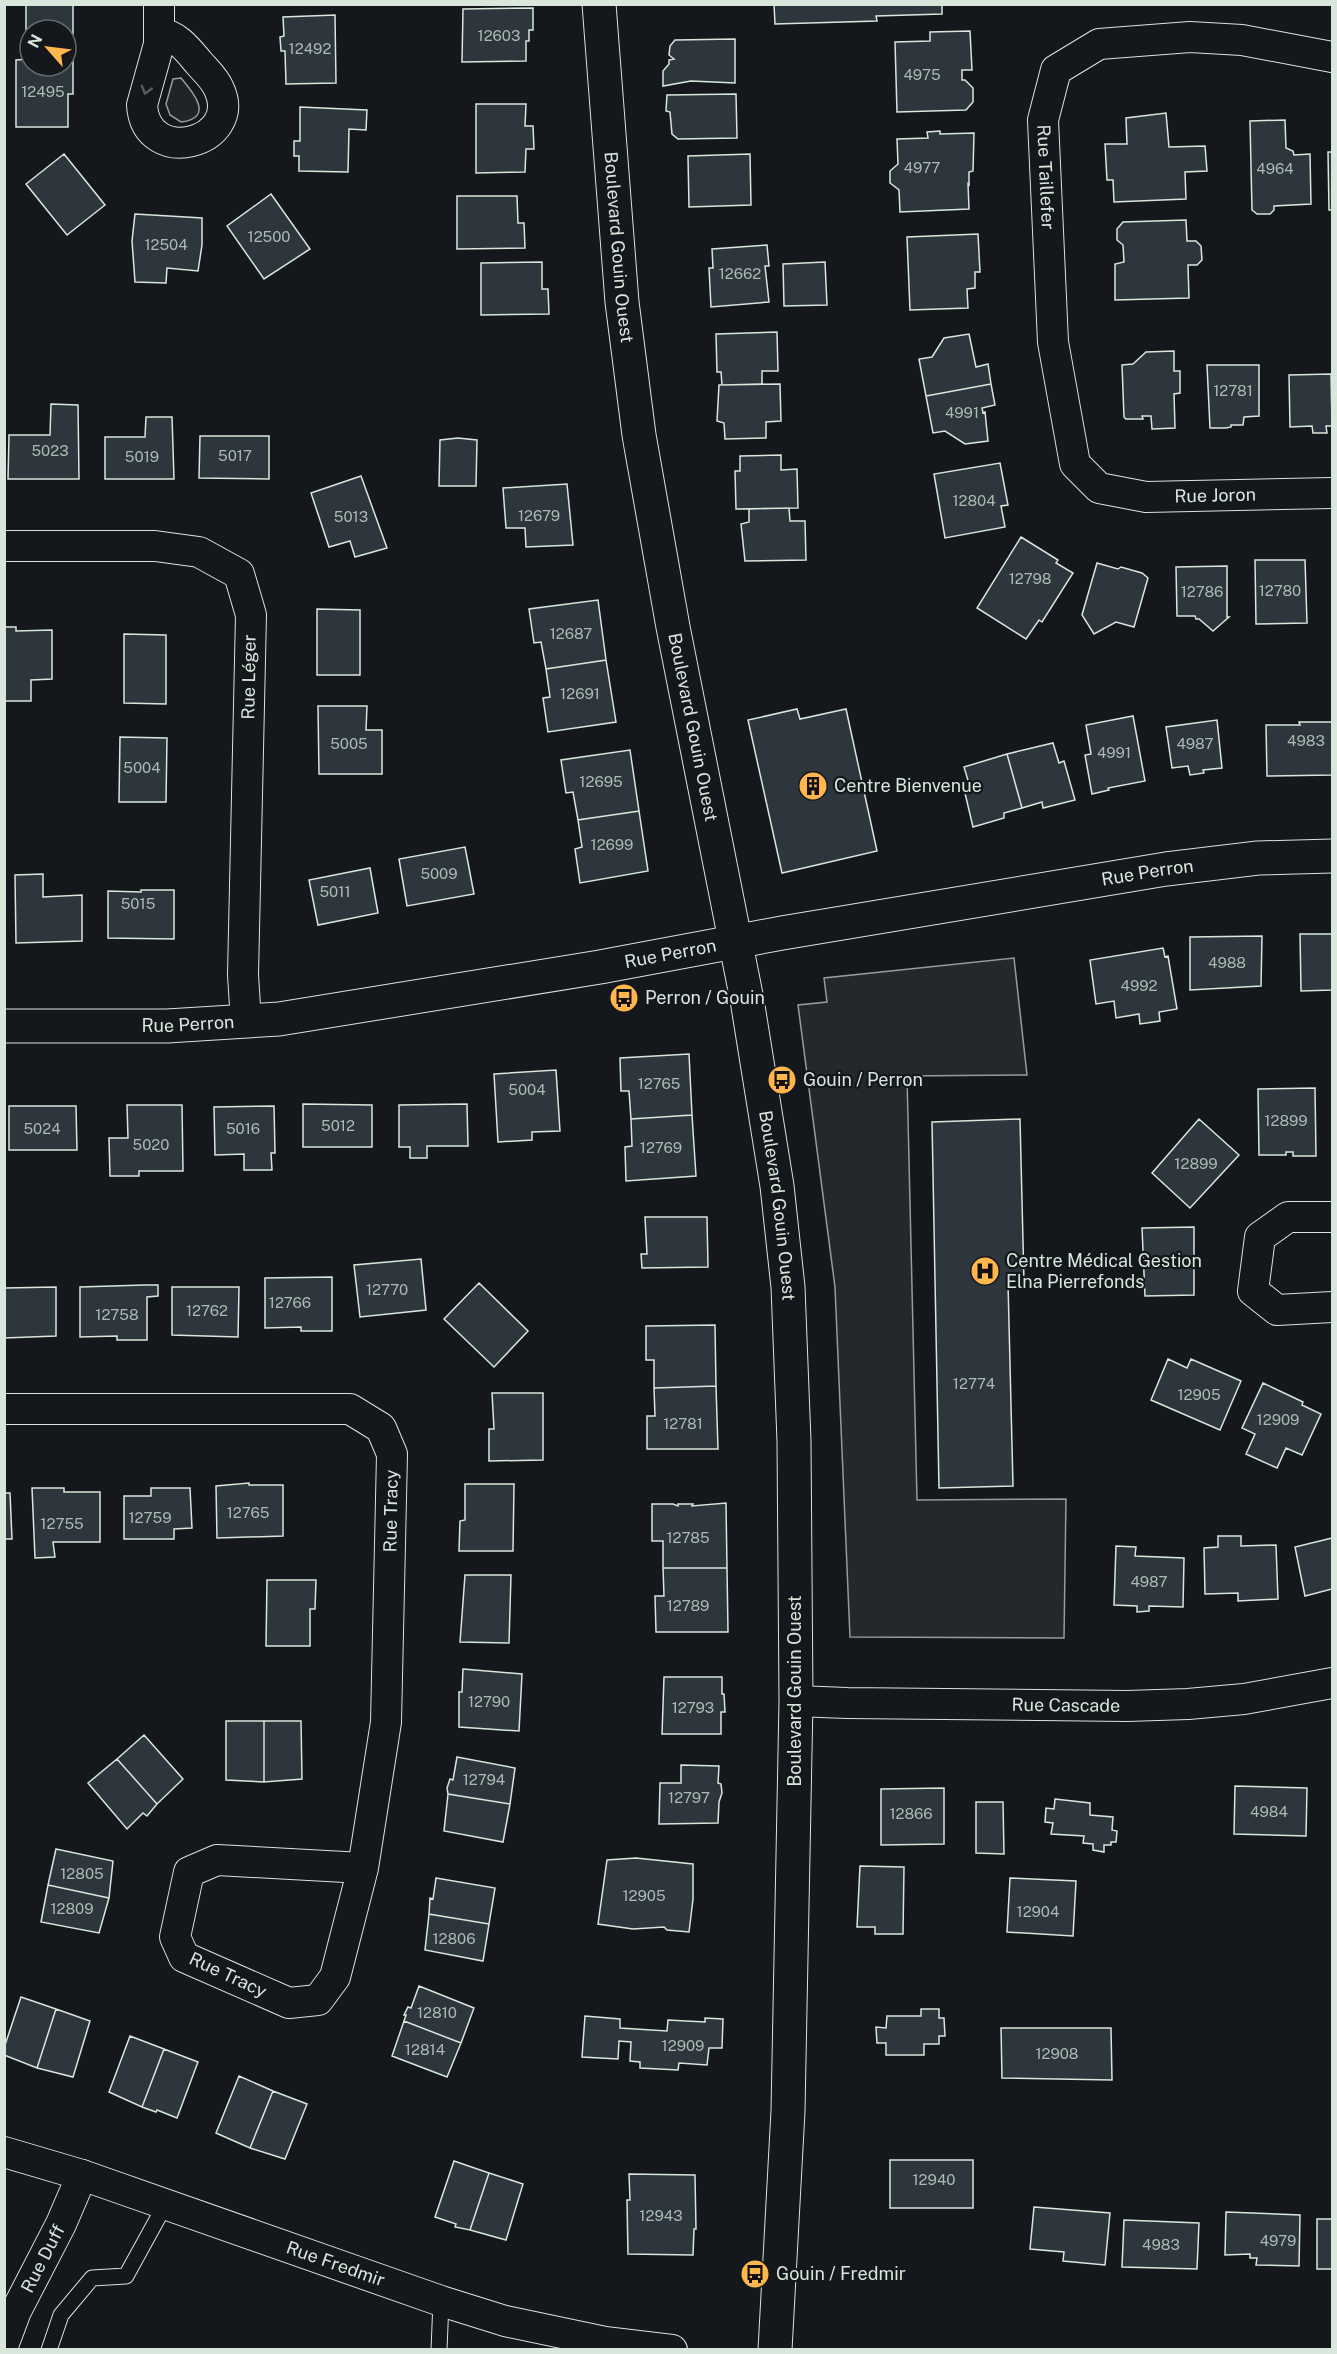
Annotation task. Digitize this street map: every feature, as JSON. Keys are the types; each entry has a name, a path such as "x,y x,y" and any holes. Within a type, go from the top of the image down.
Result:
{"street":[{"name":"Boulevard Gouin Ouest","path":"599,4 621,291 638,425 673,627 736,942 772,1155 788,1287 793,1398 796,1701 788,2111 775,2349"},
{"name":"Rue Taillefer","path":"1099,488 1075,464 1053,342 1043,120 1056,70 1099,44 1190,37 1242,40 1332,57"},
{"name":"Rue Joron","path":"1099,488 1146,497 1332,493"},
{"name":"Rue Léger","path":"4,546 155,546 199,552 239,574 250,615 243,975 246,1021"},
{"name":"Rue Perron","path":"4,1026 138,1027 297,1016 1203,864 1258,858 1332,856"},
{"path":"1332,1217 1288,1217 1260,1237 1253,1291 1277,1310 1332,1307"},
{"name":"Rue Tracy","path":"4,1409 350,1408 381,1428 392,1454 387,1722 363,1868 335,1977 318,2000 290,2003 184,1958 175,1937 189,1872 217,1860 363,1868"},
{"name":"Rue Cascade","path":"796,1701 1168,1705 1244,1699 1332,1683"},
{"name":"Rue Fredmir","path":"4,2152 82,2175 504,2321 632,2346 672,2349"},
{"name":"Rue Duff","path":"4,2343 16,2311 61,2224 82,2175"}],"lane":[{"path":"49,2349 61,2314 92,2278 126,2276 165,2205"},
{"path":"439,2349 441,2301"}],"shaded area":[{"path":"181,78 195,97 199,110 191,120 181,122 170,115 166,104 173,79"},
{"path":"1014,958 1027,1075 907,1076 917,1500 1066,1499 1064,1638 850,1637 835,1287 798,1005 827,1002 824,978"}],"building":[{"path":"26,4 73,4 73,18 26,18"},
{"path":"774,4 942,4 942,14 876,16 877,21 775,24"},
{"path":"533,8 533,30 529,30 529,41 526,41 526,61 462,62 463,9"},
{"path":"335,15 336,83 286,84 285,51 281,51 280,37 284,36 283,17"},
{"path":"970,31 972,70 962,70 962,80 973,88 973,102 966,110 897,112 895,42 930,41 930,32"},
{"path":"735,39 735,83 691,81 663,86 663,71 669,64 669,60 674,59 669,55 670,46 675,40"},
{"path":"16,60 18,60 18,78 73,78 73,94 68,94 68,127 16,127"},
{"path":"736,94 737,138 678,139 672,134 670,112 666,111 667,95"},
{"path":"476,104 526,104 525,126 533,126 534,149 526,149 525,172 476,173"},
{"path":"300,107 367,110 366,130 349,129 348,172 299,171 299,156 294,156 294,141 300,141"},
{"path":"1166,113 1169,147 1205,146 1207,171 1185,172 1186,199 1114,202 1113,180 1107,180 1105,144 1127,144 1126,118"},
{"path":"1285,120 1286,148 1293,151 1294,155 1310,154 1311,204 1274,206 1270,214 1257,214 1252,210 1250,121"},
{"path":"940,131 940,134 974,133 973,171 969,172 968,184 969,209 900,212 899,190 890,183 890,171 898,164 897,139 928,138 927,132"},
{"path":"1328,152 1332,152 1332,210 1329,210"},
{"path":"64,154 105,205 67,235 26,184"},
{"path":"750,154 751,205 689,207 688,156"},
{"path":"271,194 310,249 264,279 227,226"},
{"path":"457,196 517,196 518,223 524,223 525,248 457,249"},
{"path":"135,214 202,218 202,245 198,271 167,268 166,283 135,282 132,241"},
{"path":"1186,220 1187,241 1196,241 1201,246 1202,260 1197,265 1188,265 1189,298 1115,300 1115,264 1124,262 1123,245 1117,240 1117,229 1123,222"},
{"path":"978,234 980,272 975,272 975,288 967,289 968,308 910,310 907,237"},
{"path":"767,245 769,266 765,266 769,302 711,307 709,268 713,268 712,249"},
{"path":"542,262 542,289 548,289 549,314 481,315 481,263"},
{"path":"825,262 827,305 784,306 783,264"},
{"path":"777,332 778,371 762,371 762,384 722,385 721,372 717,372 716,334"},
{"path":"969,334 976,367 988,364 991,384 926,396 919,359 932,357 944,338"},
{"path":"1174,351 1174,371 1180,371 1180,393 1174,394 1175,428 1152,429 1151,416 1142,416 1143,419 1126,419 1124,417 1122,365 1133,364 1146,352"},
{"path":"1207,365 1259,365 1259,416 1244,417 1243,425 1210,428"},
{"path":"1331,374 1332,426 1326,426 1327,433 1313,433 1312,426 1290,427 1289,375"},
{"path":"780,384 781,421 766,422 766,438 725,439 724,423 717,421 719,385"},
{"path":"991,384 995,405 982,408 983,413 985,412 988,441 965,444 945,431 933,433 926,396"},
{"path":"51,404 78,405 79,479 8,479 9,435 50,435"},
{"path":"146,417 172,417 174,479 105,479 105,437 145,437"},
{"path":"200,436 269,436 269,479 199,478"},
{"path":"458,438 477,440 476,486 439,486 440,440"},
{"path":"781,455 781,470 797,469 798,508 736,509 735,471 740,471 740,456"},
{"path":"1000,463 1008,505 1001,506 1005,527 945,538 934,474"},
{"path":"361,476 387,548 355,557 350,541 329,547 311,493"},
{"path":"567,484 573,545 526,547 525,528 506,528 503,488"},
{"path":"789,508 790,521 805,521 806,560 745,561 741,524 749,522 749,509"},
{"path":"1021,537 1058,560 1056,563 1073,573 1042,622 1039,620 1026,639 977,608"},
{"path":"1255,560 1305,560 1307,623 1256,624"},
{"path":"1097,563 1142,573 1148,578 1134,627 1116,622 1094,634 1082,615"},
{"path":"1227,566 1227,617 1229,617 1213,631 1195,616 1177,616 1176,567"},
{"path":"598,600 606,660 546,669 541,642 534,643 529,609"},
{"path":"317,609 360,610 360,675 317,675"},
{"path":"4,627 16,627 16,631 52,630 52,679 31,680 31,701 4,701"},
{"path":"124,634 166,635 166,704 124,703"},
{"path":"606,660 616,722 548,732 543,698 550,697 546,669"},
{"path":"318,706 367,706 366,730 382,730 382,774 319,774"},
{"name":"Centre Bienvenue","path":"797,709 800,719 846,709 877,851 782,873 748,720"},
{"path":"1133,716 1145,781 1108,788 1109,790 1092,794 1085,755 1091,754 1086,725"},
{"path":"1217,720 1222,768 1203,770 1204,773 1190,775 1188,766 1172,768 1166,727"},
{"path":"1299,722 1332,722 1332,775 1267,776 1266,725 1300,725"},
{"path":"120,737 167,738 166,802 119,802"},
{"path":"1053,743 1059,763 1064,761 1075,800 1043,808 1042,802 1022,808 1007,754"},
{"path":"630,750 639,811 578,820 573,792 566,793 561,760"},
{"path":"1007,754 1022,808 1004,813 1004,818 973,827 964,789 970,787 964,767"},
{"path":"639,811 648,871 580,883 575,849 582,847 578,820"},
{"path":"465,847 474,894 407,906 399,859"},
{"path":"370,868 378,913 318,925 309,880"},
{"path":"43,874 43,897 82,895 82,941 16,943 15,875"},
{"path":"141,890 174,890 174,939 108,938 108,891 141,892"},
{"path":"1300,934 1332,934 1332,990 1301,991"},
{"path":"1262,936 1261,986 1190,990 1190,937"},
{"path":"1163,948 1165,957 1168,956 1177,1009 1159,1012 1160,1021 1140,1024 1139,1014 1116,1018 1114,1001 1096,1004 1090,960"},
{"path":"689,1054 692,1115 631,1119 629,1091 621,1091 620,1058"},
{"path":"556,1070 560,1131 532,1132 532,1140 498,1142 494,1074"},
{"path":"1315,1088 1316,1156 1293,1156 1293,1152 1286,1152 1286,1155 1259,1155 1258,1089"},
{"path":"303,1104 372,1105 372,1147 303,1147"},
{"path":"467,1104 468,1146 427,1146 427,1158 410,1158 410,1147 399,1147 399,1105"},
{"path":"127,1105 182,1105 183,1171 139,1171 139,1176 110,1176 109,1138 128,1138"},
{"path":"9,1106 76,1106 77,1150 9,1150"},
{"path":"274,1106 275,1153 271,1153 272,1170 244,1170 244,1154 215,1155 214,1107"},
{"path":"692,1115 696,1176 626,1181 625,1147 632,1146 631,1119"},
{"path":"1020,1119 1024,1282 1008,1283 1013,1486 939,1488 932,1122"},
{"path":"1199,1119 1239,1155 1190,1208 1152,1173"},
{"path":"645,1217 707,1217 708,1267 642,1268 641,1254 647,1254"},
{"path":"1194,1227 1194,1295 1145,1296 1142,1228"},
{"path":"421,1259 426,1310 360,1317 354,1265"},
{"path":"332,1277 332,1331 301,1331 301,1327 265,1328 265,1278"},
{"path":"479,1283 528,1331 494,1367 444,1319"},
{"path":"158,1285 158,1296 147,1297 147,1340 117,1340 117,1336 80,1337 80,1287"},
{"path":"56,1287 56,1336 4,1338 4,1288"},
{"path":"172,1287 239,1287 238,1337 172,1335"},
{"path":"715,1325 716,1386 654,1388 654,1360 646,1360 646,1326"},
{"path":"1168,1359 1187,1368 1191,1359 1241,1381 1220,1430 1151,1400"},
{"path":"1263,1383 1303,1402 1302,1405 1321,1414 1302,1455 1286,1448 1277,1468 1246,1454 1255,1434 1242,1428"},
{"path":"716,1386 718,1449 647,1449 647,1416 655,1416 654,1388"},
{"path":"492,1393 543,1393 543,1460 489,1461 489,1429 494,1429"},
{"path":"249,1483 249,1485 283,1485 283,1536 217,1538 216,1486"},
{"path":"465,1484 514,1484 513,1551 459,1551 460,1521 465,1520"},
{"path":"32,1488 64,1488 64,1492 100,1492 100,1542 53,1542 55,1557 35,1558"},
{"path":"151,1488 190,1488 192,1528 174,1529 174,1539 124,1539 124,1496 151,1496"},
{"path":"4,1493 10,1493 12,1539 4,1539"},
{"path":"726,1503 727,1568 663,1568 663,1541 652,1541 652,1504 678,1506 678,1504 693,1504 692,1506"},
{"path":"1218,1536 1241,1536 1241,1546 1276,1545 1278,1599 1238,1601 1238,1593 1205,1594 1204,1548 1218,1547"},
{"path":"1332,1538 1332,1589 1305,1596 1295,1547"},
{"path":"1116,1546 1136,1547 1135,1556 1184,1558 1183,1607 1149,1606 1149,1611 1137,1612 1137,1606 1114,1605"},
{"path":"663,1568 727,1568 728,1632 656,1632 655,1596 664,1596"},
{"path":"465,1575 511,1575 509,1643 460,1642"},
{"path":"267,1580 316,1580 315,1609 310,1609 310,1646 266,1646"},
{"path":"463,1669 522,1674 519,1731 459,1727 459,1692 462,1692"},
{"path":"664,1677 722,1677 725,1712 721,1712 721,1734 662,1734"},
{"path":"226,1721 264,1721 264,1782 226,1780"},
{"path":"264,1721 301,1721 302,1779 264,1782"},
{"path":"144,1735 183,1779 157,1804 117,1759"},
{"path":"457,1757 515,1768 510,1804 448,1794 447,1788 450,1779 453,1780"},
{"path":"117,1759 157,1804 147,1816 143,1813 127,1829 88,1783"},
{"path":"681,1765 719,1766 718,1783 721,1784 722,1793 718,1823 659,1824 660,1783 681,1783"},
{"path":"1235,1786 1307,1788 1306,1836 1234,1834"},
{"path":"944,1788 944,1844 881,1845 881,1789"},
{"path":"448,1794 510,1804 503,1842 444,1831"},
{"path":"1055,1799 1090,1803 1090,1815 1113,1817 1112,1830 1117,1831 1116,1842 1104,1845 1104,1852 1093,1850 1093,1844 1083,1843 1084,1836 1051,1834 1053,1823 1045,1822 1046,1808 1054,1809"},
{"path":"976,1802 1003,1802 1004,1854 976,1853"},
{"path":"56,1849 113,1861 109,1898 48,1885"},
{"path":"636,1858 693,1864 693,1899 689,1932 667,1930 664,1927 633,1929 598,1924 607,1860"},
{"path":"860,1866 904,1867 903,1934 875,1934 875,1927 857,1927"},
{"path":"436,1878 495,1888 489,1924 429,1914 430,1898 433,1899"},
{"path":"1010,1878 1076,1881 1073,1936 1007,1932"},
{"path":"48,1885 109,1898 99,1933 41,1922"},
{"path":"429,1914 489,1924 483,1961 425,1950"},
{"path":"419,1986 474,2008 461,2043 404,2021 406,2015 404,2015 408,2007 411,2008"},
{"path":"21,1997 56,2009 37,2068 4,2055 4,2048"},
{"path":"56,2009 90,2021 73,2077 37,2068"},
{"path":"921,2009 939,2009 939,2018 944,2018 945,2036 939,2036 939,2044 924,2044 924,2055 886,2055 886,2043 877,2043 876,2027 886,2028 887,2016 921,2016"},
{"path":"585,2016 620,2019 620,2028 667,2031 668,2020 705,2022 705,2018 723,2019 722,2048 709,2048 707,2065 679,2063 678,2070 640,2068 640,2062 630,2061 631,2042 619,2041 618,2059 582,2057"},
{"path":"404,2021 461,2043 447,2077 392,2056"},
{"path":"1001,2028 1111,2028 1112,2080 1002,2078"},
{"path":"130,2036 164,2049 142,2107 109,2092"},
{"path":"164,2049 198,2062 177,2118 142,2107"},
{"path":"239,2076 273,2091 250,2148 216,2133"},
{"path":"273,2091 307,2104 285,2159 250,2148"},
{"path":"890,2160 973,2160 973,2208 890,2208"},
{"path":"454,2161 489,2173 470,2230 455,2227 456,2224 435,2217"},
{"path":"489,2173 523,2184 506,2240 470,2230"},
{"path":"629,2174 695,2175 696,2229 694,2229 693,2255 628,2254"},
{"path":"1034,2207 1110,2213 1105,2265 1063,2261 1064,2252 1030,2249"},
{"path":"1226,2212 1300,2215 1299,2266 1256,2265 1257,2258 1250,2258 1250,2254 1225,2255"},
{"path":"1317,2219 1332,2219 1332,2269 1317,2269"},
{"path":"1124,2220 1199,2223 1197,2269 1122,2267"}],"place":[{"name":"Centre Bienvenue","path":"813,786"},
{"name":"Perron / Gouin","path":"624,998"},
{"name":"Gouin / Perron","path":"782,1080"},
{"name":"Centre Médical Gestion Elna Pierrefonds","path":"985,1271"},
{"name":"Gouin / Fredmir","path":"755,2274"}]}
